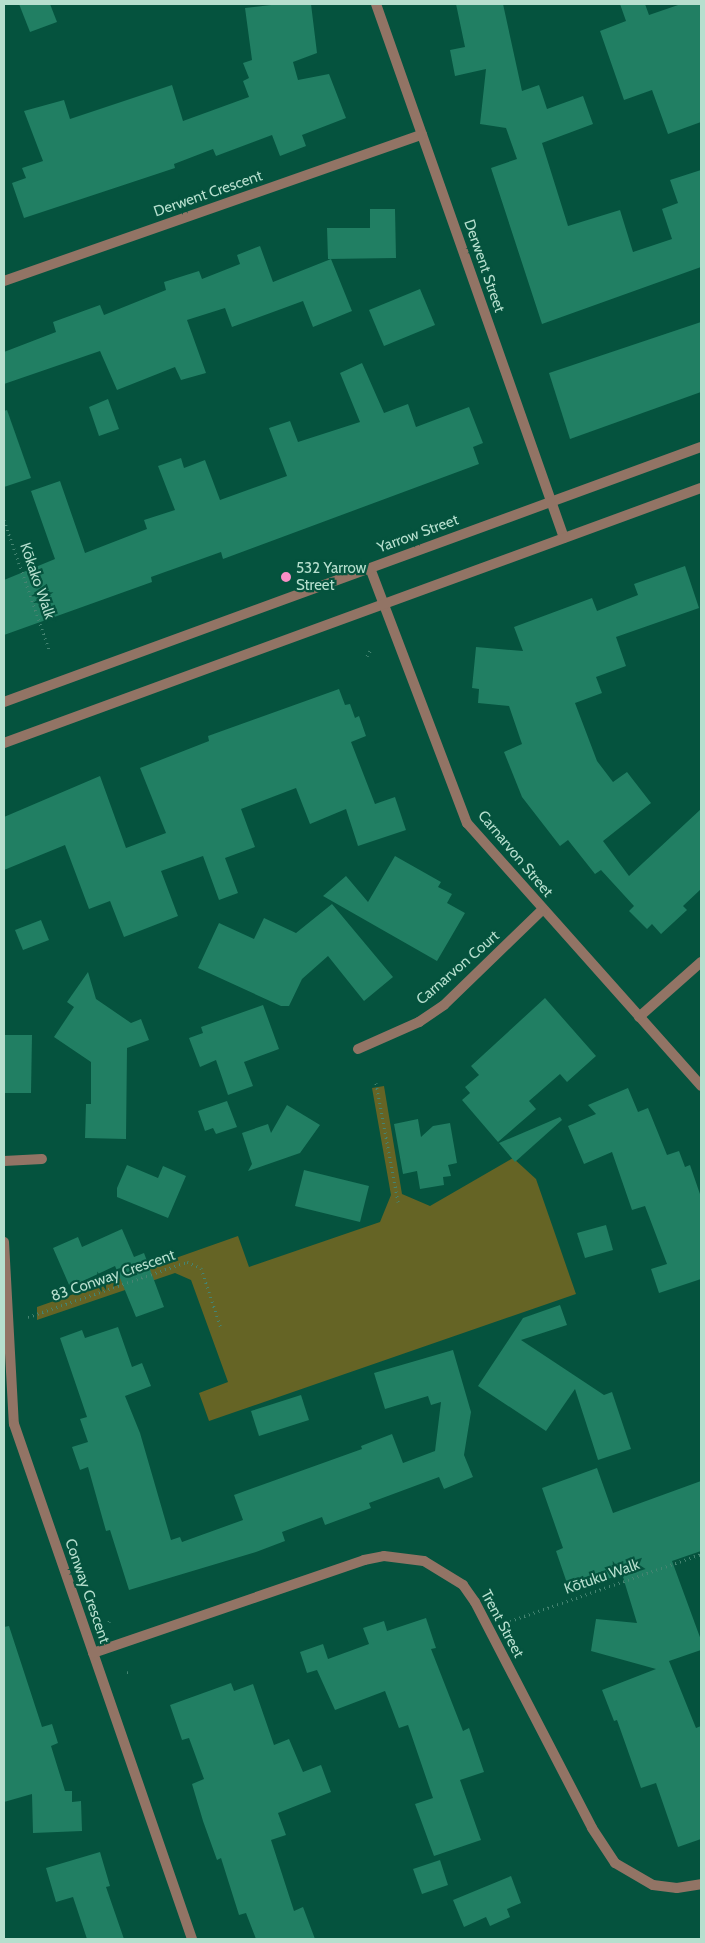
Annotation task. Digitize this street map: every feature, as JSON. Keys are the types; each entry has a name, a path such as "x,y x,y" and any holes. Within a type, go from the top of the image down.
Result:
{"street":[{"name":"Derwent Street","path":"376,4 564,538"},
{"name":"Derwent Crescent","path":"4,280 422,135"},
{"name":"Yarrow Street","path":"4,702 701,447"},
{"path":"4,743 701,488"},
{"name":"Carnarvon Street","path":"370,568 459,808 479,838 701,1086"},
{"name":"Carnarvon Court","path":"358,1049 419,1022 444,1005 542,910"},
{"path":"639,1017 701,962"},
{"path":"4,1161 42,1160"},
{"name":"Conway Crescent","path":"4,1242 9,1426 93,1653 192,1939"},
{"name":"Trent Street","path":"93,1653 364,1560 384,1556 424,1561 463,1585 475,1602 596,1835 615,1863 653,1885 677,1888 701,1884"}],"path":[{"name":"Kōkako Walk","path":"4,520 49,649"},
{"path":"368,656 370,651"},
{"path":"376,1083 398,1202"},
{"name":"83 Conway Crescent","path":"28,1317 187,1262 201,1268 221,1328"},
{"name":"Kōtuku Walk","path":"510,1621 701,1554"}],"shaded area":[{"path":"384,1086 402,1194 430,1206 513,1158 536,1179 576,1294 209,1421 199,1393 228,1382 191,1280 175,1273 37,1320 37,1307 238,1236 249,1267 380,1222 391,1195 372,1088"}],"building":[{"path":"19,4 50,4 57,22 30,32"},
{"path":"280,4 311,4 317,53 293,62 298,80 329,74 346,118 302,135 306,146 280,156 272,135 216,156 213,149 174,164 175,168 24,218 12,183 26,178 22,168 43,161 24,111 64,100 70,119 172,85 183,121 249,97 243,81 249,78 243,63 252,60 245,8"},
{"path":"456,4 503,4 522,91 539,85 547,109 583,96 593,124 542,143 568,226 620,210 633,252 672,239 662,209 678,203 670,180 701,170 701,267 542,324 491,168 517,159 506,128 480,124 486,69 455,76 450,50 465,47"},
{"path":"620,4 645,4 649,15 681,4 701,4 701,122 668,134 652,90 624,100 600,31 626,21"},
{"path":"370,209 395,209 396,258 328,259 327,228 370,228"},
{"path":"260,246 273,282 331,259 352,311 313,327 303,301 232,327 225,308 187,320 206,373 181,380 175,367 117,390 100,351 4,384 4,352 56,332 53,322 100,305 104,315 166,290 164,282 199,271 202,279 240,264 237,255"},
{"path":"420,289 435,325 384,346 369,310"},
{"path":"701,322 701,392 570,439 549,373"},
{"path":"362,363 384,413 408,404 416,427 469,407 483,443 473,447 479,464 223,559 221,552 151,577 152,582 4,635 4,580 55,559 31,491 60,481 85,553 147,529 144,520 175,510 158,466 181,458 184,468 205,460 220,500 287,476 269,428 290,421 298,442 360,422 340,373"},
{"path":"108,399 119,429 99,436 89,407"},
{"path":"7,410 31,478 4,487 4,411"},
{"path":"685,566 699,608 616,637 626,666 596,677 602,693 575,703 597,761 613,782 627,772 651,803 603,841 629,876 701,809 701,889 683,906 687,910 661,934 652,924 647,929 629,911 634,906 601,870 595,874 568,840 560,846 522,797 504,752 522,744 509,706 478,703 479,689 472,688 476,647 523,651 514,627 592,598 597,611 638,595 634,584"},
{"path":"339,689 345,705 350,704 355,718 359,716 366,736 351,742 375,804 395,797 406,830 358,846 346,809 310,824 296,788 241,809 255,847 225,858 238,893 219,900 203,856 161,871 178,916 124,937 110,901 89,909 65,845 4,870 4,817 100,776 126,848 166,833 140,768 209,741 208,736"},
{"path":"395,856 441,882 438,887 452,894 447,903 465,913 437,961 323,896 346,876 368,902"},
{"path":"332,904 393,977 364,1001 328,956 302,979 289,1006 281,1006 198,968 219,923 254,939 264,918 296,933"},
{"path":"41,920 49,940 23,950 15,930"},
{"path":"88,972 96,999 131,1023 141,1019 149,1040 127,1048 126,1139 85,1138 86,1104 91,1104 91,1062 54,1037 74,1007 67,1002"},
{"path":"545,998 596,1056 567,1082 560,1074 529,1101 536,1109 498,1142 462,1100 470,1093 465,1087 479,1075 471,1066"},
{"path":"263,1005 279,1049 244,1062 253,1086 228,1095 216,1060 200,1067 189,1038 203,1033 201,1027"},
{"path":"4,1035 32,1035 31,1093 4,1093"},
{"path":"628,1088 638,1112 648,1108 667,1155 679,1151 685,1167 690,1165 701,1197 701,1279 659,1293 651,1269 667,1264 645,1206 632,1210 612,1152 584,1164 568,1126 596,1114 588,1105"},
{"path":"227,1101 237,1127 216,1134 213,1128 205,1131 198,1111"},
{"path":"287,1105 320,1125 300,1153 248,1171 252,1164 242,1133 268,1124 271,1133"},
{"path":"560,1117 562,1120 515,1162 499,1143"},
{"path":"418,1119 421,1137 433,1126 450,1123 457,1163 448,1165 451,1176 443,1177 444,1185 420,1189 417,1171 403,1174 394,1124"},
{"path":"127,1165 158,1178 163,1166 186,1176 168,1218 117,1197 117,1188"},
{"path":"304,1170 369,1186 360,1222 295,1206"},
{"path":"606,1225 613,1250 585,1258 577,1233"},
{"path":"122,1229 134,1257 144,1253 164,1307 136,1317 115,1266 70,1287 53,1248 78,1237 82,1247"},
{"path":"560,1305 567,1325 521,1340 604,1395 612,1392 631,1449 598,1460 575,1389 546,1431 478,1386 523,1318"},
{"path":"118,1327 132,1367 142,1363 151,1386 125,1396 140,1433 171,1540 180,1537 182,1542 243,1520 234,1495 362,1449 361,1446 392,1434 403,1463 435,1451 441,1402 431,1405 428,1396 385,1409 374,1373 453,1350 471,1412 464,1455 473,1477 444,1489 439,1477 369,1503 371,1508 325,1525 322,1517 282,1532 285,1541 256,1552 129,1590 110,1530 106,1531 88,1467 80,1470 72,1447 88,1442 80,1419 87,1417 60,1338 82,1330 85,1338"},
{"path":"301,1395 309,1420 259,1436 251,1411"},
{"path":"597,1468 613,1513 701,1481 701,1551 672,1561 701,1640 701,1650 669,1661 696,1728 701,1726 701,1839 678,1847 656,1783 641,1788 617,1720 614,1721 602,1690 656,1669 591,1651 596,1619 637,1623 622,1574 570,1592 556,1551 563,1548 542,1488"},
{"path":"426,1618 436,1648 431,1649 463,1731 469,1728 484,1772 460,1780 481,1840 434,1856 415,1804 433,1798 408,1725 399,1728 385,1691 335,1710 317,1670 307,1673 300,1652 323,1644 328,1659 369,1644 363,1628 384,1621 387,1631"},
{"path":"9,1626 42,1727 52,1724 58,1743 51,1746 65,1791 72,1791 72,1802 81,1801 82,1831 33,1833 32,1794 4,1802 4,1627"},
{"path":"231,1683 234,1691 253,1684 274,1745 289,1739 303,1772 321,1765 331,1792 278,1813 286,1835 271,1840 294,1911 303,1907 315,1939 256,1939 246,1913 239,1915 221,1858 217,1860 203,1821 192,1784 204,1779 189,1738 182,1740 170,1705"},
{"path":"100,1852 110,1886 106,1887 124,1939 87,1939 73,1897 56,1902 46,1868"},
{"path":"440,1860 448,1885 422,1894 413,1869"},
{"path":"511,1876 521,1903 507,1909 510,1917 490,1926 486,1917 464,1927 453,1900"}],"place":[{"name":"532 Yarrow Street","path":"286,577"}]}
